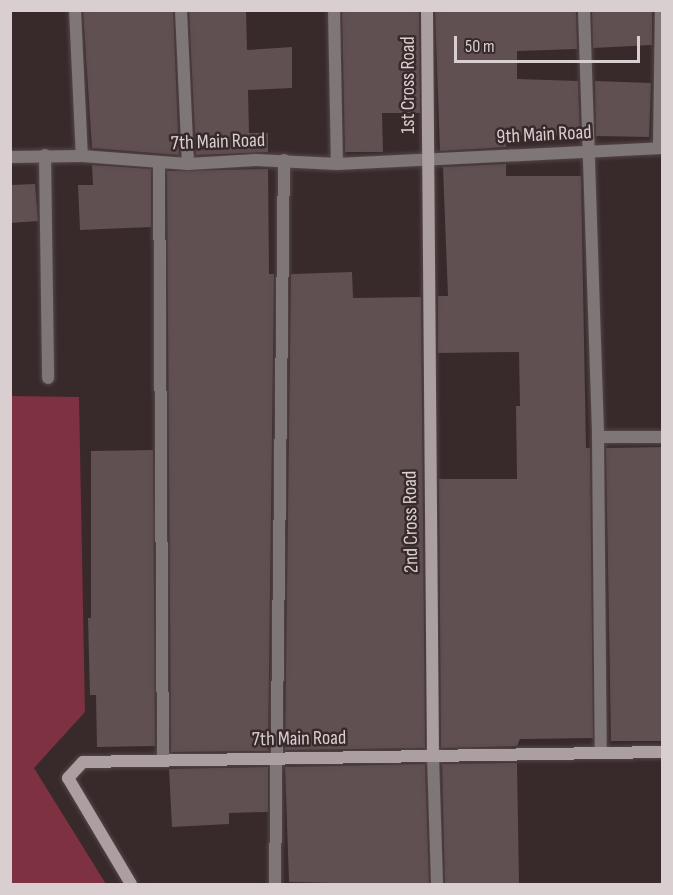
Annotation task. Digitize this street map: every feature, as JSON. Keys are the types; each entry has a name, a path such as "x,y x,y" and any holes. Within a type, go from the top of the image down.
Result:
{"street":[{"path":"75,10 82,156"},
{"path":"181,10 188,164"},
{"path":"334,10 337,164"},
{"name":"1st Cross Road","path":"427,10 428,160"},
{"path":"584,10 584,67 591,153 598,437 601,751"},
{"path":"661,10 661,148"},
{"name":"9th Main Road","path":"428,160 661,148"},
{"path":"45,155 48,378"},
{"name":"7th Main Road","path":"10,157 82,156 188,164 284,160 337,164 428,160"},
{"path":"275,885 274,758 284,160"},
{"name":"2nd Cross Road","path":"428,160 433,756 437,885"},
{"path":"159,163 163,761"},
{"path":"598,437 663,437"},
{"name":"7th Main Road","path":"131,885 68,778 83,762 601,751 663,752"}],"shaded area":[{"path":"11,396 79,397 85,712 34,768 106,884 11,884"}],"building":[{"path":"83,10 173,10 179,155 92,148"},
{"path":"189,10 246,10 247,50 292,47 292,88 248,90 249,133 268,133 268,152 196,155"},
{"path":"342,10 419,10 420,113 382,113 383,152 345,152"},
{"path":"435,10 576,10 577,49 517,51 517,79 578,81 580,135 506,136 506,147 440,151"},
{"path":"592,10 652,10 652,45 593,48"},
{"path":"595,81 651,83 649,137 596,136"},
{"path":"506,164 506,176 581,176 586,448 590,448 593,738 520,739 517,746 441,748 439,479 517,479 516,406 520,406 519,352 438,353 438,296 448,296 443,167"},
{"path":"92,165 151,169 151,227 80,230 78,185 93,185"},
{"path":"268,169 269,274 274,274 268,751 171,752 167,171"},
{"path":"35,184 38,221 10,223 10,185"},
{"path":"352,272 353,298 421,297 425,748 285,750 291,274"},
{"path":"663,447 663,741 611,741 606,448"},
{"path":"153,450 155,746 97,747 96,695 90,695 88,618 91,618 91,451"},
{"path":"517,763 519,885 445,885 442,764"},
{"path":"425,764 429,885 289,882 285,767"},
{"path":"268,767 268,812 229,813 229,824 172,827 169,769"}]}
